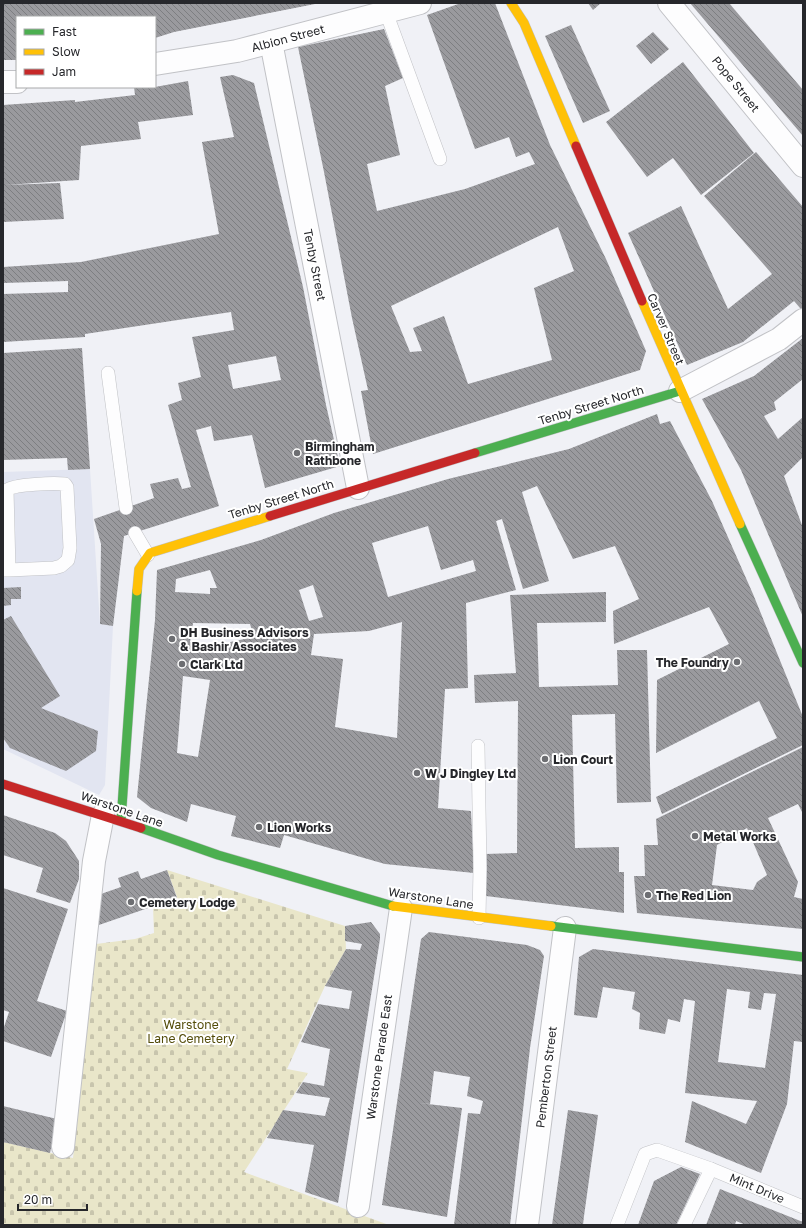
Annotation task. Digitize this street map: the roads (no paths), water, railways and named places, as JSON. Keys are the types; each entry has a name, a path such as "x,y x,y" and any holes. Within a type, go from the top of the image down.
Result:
{"street":[{"name":"Albion Street","path":"156,64 237,51 420,3"},
{"name":"Carver Street","path":"510,3 524,23 680,391 803,663"},
{"name":"Pope Street","path":"669,3 803,166"},
{"name":"Tenby Street","path":"272,42 358,488"},
{"path":"3,82 16,82"},
{"path":"680,391 779,340 803,320"},
{"name":"Tenby Street North","path":"148,555 150,553 358,488 680,391"},
{"path":"63,1147 94,861 112,818 139,569 148,555"},
{"name":"Warstone Lane","path":"3,778 22,789"},
{"name":"Warstone Lane","path":"3,784 112,818 218,856 401,908 803,957"},
{"name":"Warstone Parade East","path":"358,1206 401,908"},
{"name":"Pemberton Street","path":"527,1225 565,928"}],"lane":[{"path":"386,12 440,159"},
{"path":"108,373 126,508"},
{"path":"65,484 67,487 70,548 68,560 61,566 54,568 6,570 7,490 10,488 25,486 65,484"},
{"path":"135,533 148,555"},
{"path":"478,746 480,868 479,918"},
{"name":"Mint Drive","path":"617,1225 645,1154 657,1150 711,1169 803,1207"},
{"path":"684,1225 711,1169"}],"place":[{"name":"Birmingham Rathbone","path":"297,453"},
{"name":"DH Business Advisors & Bashir Associates","path":"172,639"},
{"name":"The Foundry","path":"737,662"},
{"name":"Clark Ltd","path":"182,664"},
{"name":"Lion Court","path":"545,759"},
{"name":"W J Dingley Ltd","path":"417,773"},
{"name":"Lion Works","path":"259,827"},
{"name":"Metal Works","path":"695,836"},
{"name":"The Red Lion","path":"648,895"},
{"name":"Cemetery Lodge","path":"131,902"}],"park label":[{"name":"Warstone Lane Cemetery","path":"191,1031"}]}
